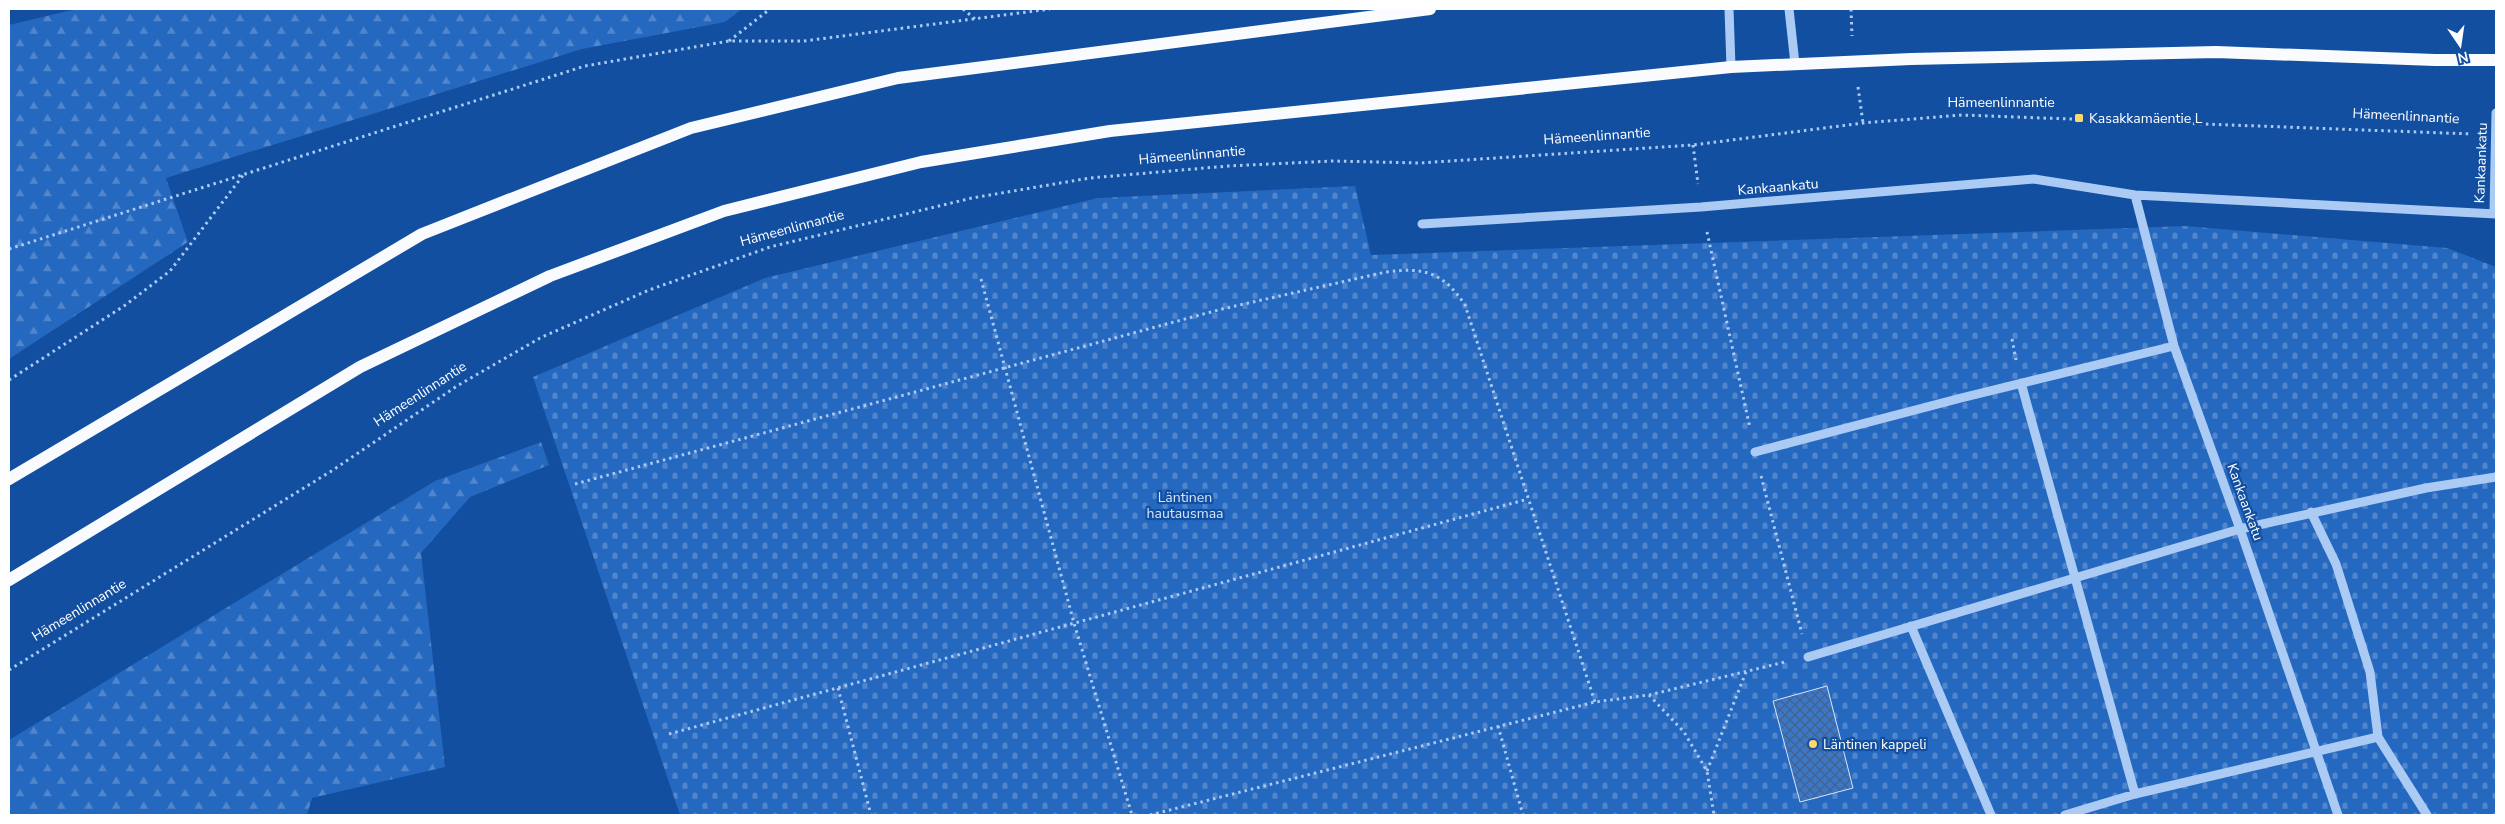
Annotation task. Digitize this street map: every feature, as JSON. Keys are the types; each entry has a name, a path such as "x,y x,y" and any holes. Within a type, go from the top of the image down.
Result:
{"main road":[{"path":"9,479 422,234 691,128 898,78 1430,9"},
{"path":"9,580 360,367 550,276 724,210 921,162 1110,131 1731,67 2216,52 2435,60 2496,60"}],"street":[{"path":"1729,9 1731,67"},
{"path":"1789,9 1794,64"},
{"name":"Kankaankatu","path":"1422,224 1701,207 2034,179 2135,195 2495,214 2496,113"},
{"name":"Kankaankatu","path":"2135,195 2174,346 2240,528 2338,815"},
{"path":"1755,452 2021,383 2174,346"},
{"path":"2021,383 2135,794"},
{"path":"1808,657 2240,528 2426,488 2496,476"},
{"path":"2311,512 2336,564 2370,672 2378,737 2427,815"},
{"path":"1911,626 1991,815"},
{"path":"2065,815 2135,794 2378,737"}],"path":[{"path":"729,41 770,9"},
{"path":"964,9 975,19"},
{"path":"9,249 584,66 729,41 804,41 1050,9"},
{"name":"Hämeenlinnantie","path":"9,670 333,470 457,386 542,337 649,290 770,247 972,198 1090,178 1228,166 1333,161 1420,163 1693,145 1863,123 1962,115 2079,118 2496,136"},
{"path":"1150,815 1595,702 1649,695 1808,657 1755,452 1701,207 1693,145"},
{"path":"9,380 124,306 170,271 244,174"},
{"path":"575,484 1005,366 1222,309 1365,276 1403,270 1431,273 1450,285 1465,305 1595,702"},
{"path":"981,278 1074,623 1132,815"},
{"path":"669,734 1528,499"},
{"path":"1707,771 1746,672"},
{"path":"838,688 872,815"},
{"path":"1649,695 1684,732 1707,771 1714,815"},
{"path":"1498,726 1523,815"}],"green space":[{"path":"76,9 742,9 725,22 582,49 166,178 188,242 9,359 9,25"},
{"name":"Läntinen hautausmaa","path":"1355,186 1371,255 2185,226 2447,248 2496,267 2496,815 680,815 533,377 765,278 1098,198"},
{"path":"541,442 549,465 470,497 421,553 445,767 312,798 307,815 9,815 9,740 435,481"}],"building":[{"name":"Läntinen kappeli","path":"1827,686 1853,788 1800,802 1773,701"}],"place":[{"name":"Kasakkamäentie L","path":"2079,118"},
{"name":"Läntinen kappeli","path":"1813,744"}]}
